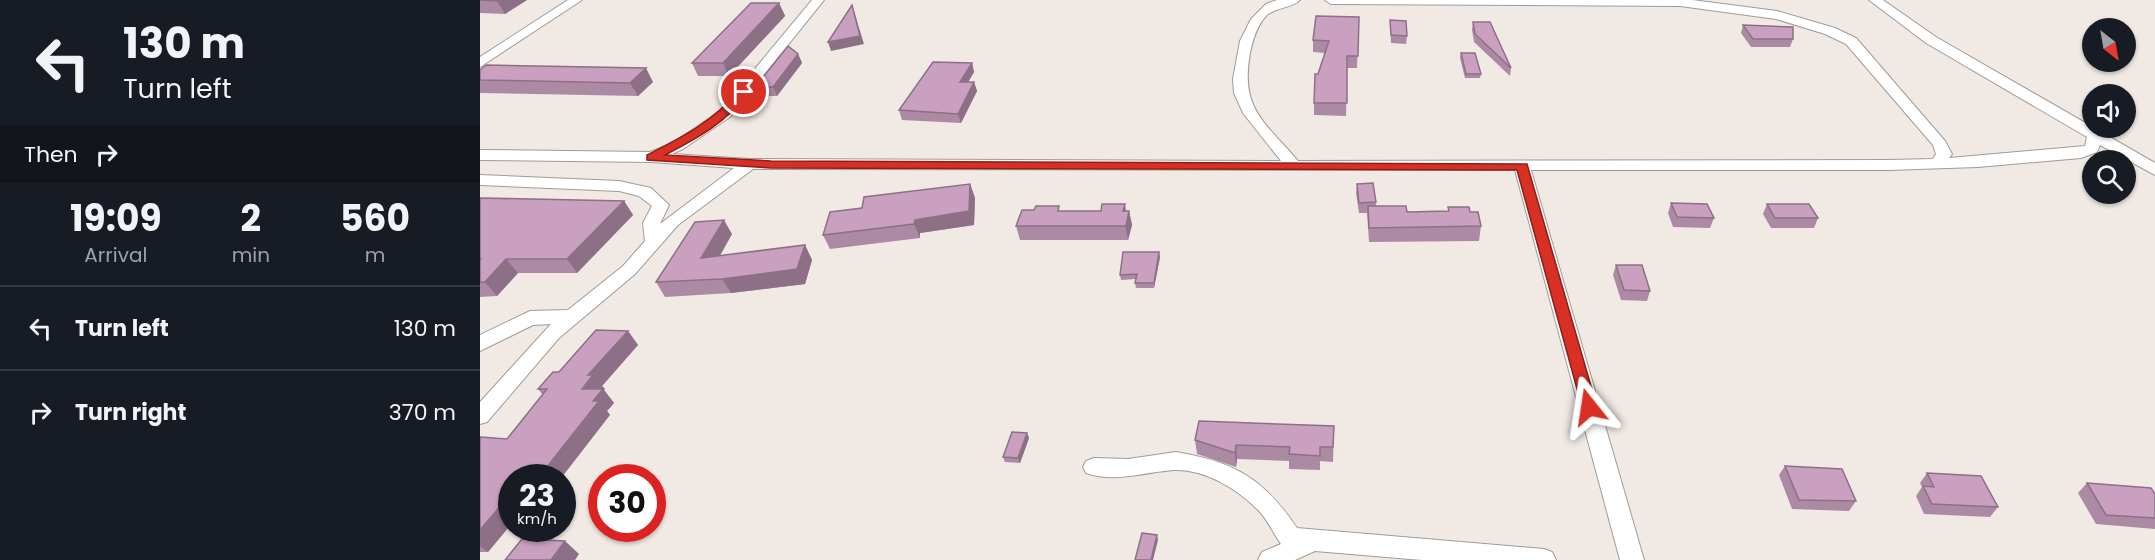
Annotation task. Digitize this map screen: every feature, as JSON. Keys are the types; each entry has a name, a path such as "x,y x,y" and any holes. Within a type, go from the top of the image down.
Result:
{"street":[{"path":"480,63 576,0"},
{"path":"651,157 678,146 724,114 818,0"},
{"path":"1293,165 1248,108 1239,91 1243,55 1252,22 1263,9 1276,3 1294,0"},
{"path":"1331,0 1680,3 1786,17 1830,31 1851,41 1941,144 1944,154 1938,163"},
{"path":"1875,0 1931,40 2082,126"},
{"path":"480,156 651,157 749,164 1522,167 1938,163 2081,153 2092,149 2094,138"},
{"path":"2103,138 2155,170"},
{"path":"480,416 552,333 629,270 672,221 749,164"},
{"path":"1522,167 1632,560"},
{"path":"480,180 618,186 645,192 661,205 651,223 654,243"},
{"path":"480,344 530,318 573,316"},
{"path":"1094,467 1128,468 1176,461 1210,467 1235,479 1269,506 1290,538 1544,560"},
{"path":"1270,560 1313,540"}],"building":[{"path":"751,3 779,3 723,63 692,63"},
{"path":"852,5 860,36 828,42"},
{"path":"1316,16 1359,17 1358,56 1347,56 1347,103 1314,103 1315,74 1318,74 1329,41 1313,40"},
{"path":"1390,20 1406,21 1407,36 1391,35"},
{"path":"1473,22 1490,22 1511,68 1475,34"},
{"path":"1743,25 1793,27 1793,39 1753,39"},
{"path":"788,46 798,54 773,87 755,87"},
{"path":"1461,53 1475,53 1481,74 1466,74"},
{"path":"933,62 972,63 960,82 974,82 958,114 899,110"},
{"path":"486,65 646,68 630,83 480,80 480,70"},
{"path":"1373,183 1376,202 1359,203 1357,184"},
{"path":"970,184 969,211 915,220 914,224 823,235 830,212 862,208 864,197"},
{"path":"480,198 624,201 567,259 506,259 485,282 480,282"},
{"path":"1671,203 1707,204 1714,218 1677,217"},
{"path":"1102,204 1125,204 1123,211 1129,211 1126,226 1016,226 1022,210 1034,210 1036,206 1059,206 1058,211 1101,211"},
{"path":"1767,204 1809,204 1818,218 1775,218"},
{"path":"1368,206 1406,206 1407,212 1449,211 1448,207 1469,207 1470,212 1478,212 1481,226 1369,228"},
{"path":"724,220 701,258 805,245 797,269 722,279 656,282 695,222"},
{"path":"1123,252 1159,252 1154,283 1135,283 1137,274 1120,275"},
{"path":"1616,265 1642,265 1650,291 1624,290"},
{"path":"596,330 628,331 588,375 593,375 582,389 603,389 593,401 599,401 549,464 498,464 498,509 480,530 480,437 507,439 547,389 538,389 553,372 559,372"},
{"path":"1199,421 1334,426 1333,447 1320,447 1320,456 1289,454 1290,447 1236,445 1235,453 1195,440"},
{"path":"1012,432 1027,433 1018,458 1003,457"},
{"path":"1785,466 1842,469 1856,501 1799,500"},
{"path":"1927,473 1981,476 1998,507 1932,504 1923,486 1934,487"},
{"path":"2087,483 2151,488 2155,494 2155,518 2106,515"},
{"path":"1142,533 1157,535 1151,560 1135,560"},
{"path":"520,542 564,542 551,560 505,560"}],"route":[{"path":"744,92 724,114 700,132 678,146 651,157 749,164 1522,167 1589,407"}]}
